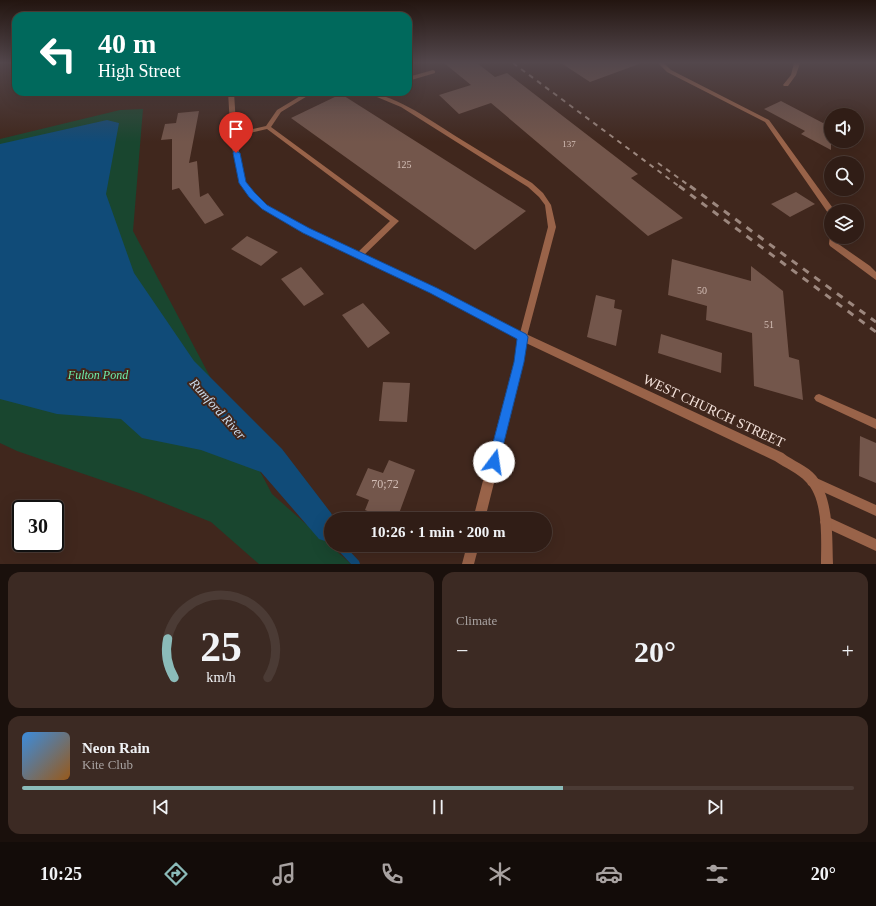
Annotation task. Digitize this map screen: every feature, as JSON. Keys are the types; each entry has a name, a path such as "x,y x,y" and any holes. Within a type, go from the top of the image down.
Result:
{"street":[{"path":"705,89 767,121 826,204"},
{"name":"WEST CHURCH STREET","path":"231,96 234,135 242,183 264,207 306,230 433,290 523,337 779,457 812,480 822,501 826,522 827,564"},
{"path":"234,135 268,127 279,111 304,96"},
{"path":"379,96 403,106 530,185 541,195 548,205 552,227 523,337 519,362 481,512"},
{"path":"268,127 395,221 359,255"},
{"path":"833,244 867,268 876,277"},
{"path":"819,398 876,424"},
{"path":"812,480 876,512"},
{"path":"826,522 876,546"},
{"path":"468,564 471,552"}],"green space":[{"name":"Fulton Pond","path":"143,109 133,231 272,494 324,540 324,552 337,552 351,564 259,564 211,522 139,493 17,451 0,443 0,139 120,110"}],"water":[{"name":"Fulton Pond","path":"107,120 119,123 106,194 134,273 194,361 282,449 330,512 324,512 324,541 319,539 261,472 201,450 142,438 121,419 57,414 0,399 0,144"}],"building":[{"path":"457,89 528,89 638,174 631,178 683,218 648,236 491,103 459,114 439,95"},
{"path":"337,96 344,96 526,211 475,250 291,118"},
{"path":"781,101 824,122 824,146 801,134 805,131 764,109"},
{"path":"199,111 189,163 197,161 200,197 208,193 224,215 205,224 179,188 172,190 172,139 161,140 165,124 176,123 178,113"},
{"path":"796,192 815,204 790,217 771,204"},
{"path":"247,236 278,252 261,266 231,249"},
{"path":"672,259 751,281 751,266 783,291 789,357 799,360 803,400 754,386 752,333 706,320 707,306 668,295"},
{"path":"301,267 324,294 304,306 281,279"},
{"path":"596,295 615,300 614,308 622,310 616,346 587,337"},
{"path":"363,303 390,333 368,348 342,315"},
{"path":"661,334 722,353 721,373 658,353"},
{"path":"383,382 410,383 407,422 379,421"},
{"path":"860,436 876,443 876,483 859,476"},
{"path":"389,460 415,470 400,512 370,512 365,510 369,500 356,495 368,468 383,473"}],"waterway":[{"name":"Rumford River","path":"345,552 356,564"}],"railway":[{"path":"548,89 680,187"},
{"path":"658,163 691,187"},
{"path":"679,186 876,332"},
{"path":"690,186 876,322"}],"route":[{"path":"236,153 242,183 264,207 306,230 433,290 523,337 519,362 494,462"}]}
